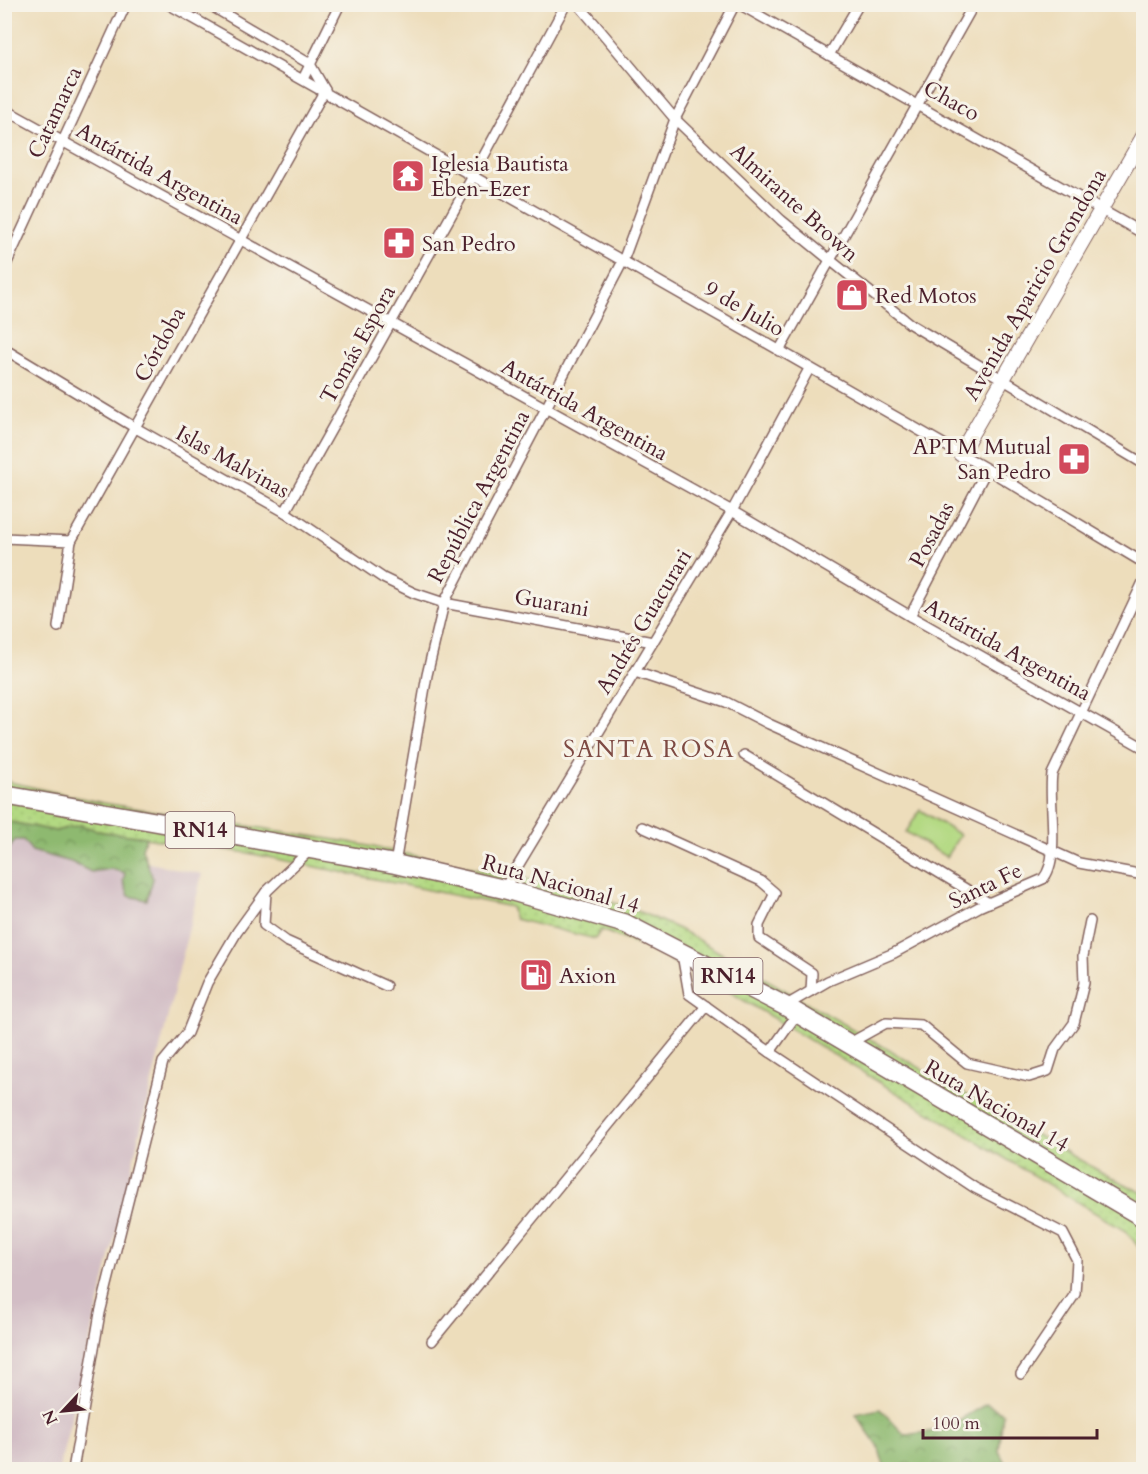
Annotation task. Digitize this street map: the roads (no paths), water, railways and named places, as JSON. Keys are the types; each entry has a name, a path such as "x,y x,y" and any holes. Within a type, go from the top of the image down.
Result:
{"highway":[{"name":"Ruta Nacional 14","path":"4,795 395,864 504,889 607,918 682,952 791,1010 1143,1218"}],"main road":[{"name":"Avenida Aparicio Grondona","path":"960,454 1143,135"}],"street":[{"name":"Catamarca","path":"4,269 126,4"},
{"name":"9 de Julio","path":"168,4 325,90 472,178 623,261 960,454 1143,563"},
{"name":"9 de Julio","path":"208,4 310,64 325,90"},
{"path":"303,79 340,4"},
{"name":"Tomás Espora","path":"285,512 472,178 566,4"},
{"name":"Almirante Brown","path":"578,4 675,119 781,219 830,260 910,324 1143,464"},
{"name":"República Argentina","path":"395,864 427,675 444,603 623,261 675,119 737,4"},
{"name":"Chaco","path":"737,4 917,103 1102,208 1143,234"},
{"path":"830,55 859,4"},
{"path":"779,351 973,5"},
{"name":"Córdoba","path":"58,627 71,541 325,90"},
{"name":"Antártida Argentina","path":"4,109 732,511 909,616 1143,748"},
{"name":"Islas Malvinas","path":"4,349 134,427 285,512 384,578 414,593 444,603"},
{"name":"Andrés Guacurari","path":"504,889 732,511 809,369"},
{"name":"Posadas","path":"909,616 987,470"},
{"path":"4,538 71,541"},
{"name":"Santa Fe","path":"791,1010 811,991 894,953 989,903 1043,879 1049,872 1052,850 1050,791 1052,774 1143,580"},
{"name":"Guarani","path":"444,603 653,642"},
{"path":"635,672 726,702 769,724 1079,863 1143,875"},
{"path":"744,755 989,903"},
{"path":"642,827 761,881 775,892 759,925 759,938 812,974 811,991"},
{"path":"73,1470 100,1313 163,1062 187,1034 207,983 237,932 266,892 310,849"},
{"path":"266,892 264,925 286,941 386,986"},
{"path":"848,1044 886,1023 921,1025 967,1063 1029,1077 1048,1071 1055,1049 1074,1023 1084,983 1083,956 1090,921"},
{"path":"682,952 689,994 770,1052 975,1188 1063,1233 1077,1260 1075,1294 1021,1374"},
{"path":"432,1341 706,1006"},
{"path":"770,1052 791,1010"}],"place":[{"name":"Iglesia Bautista Eben-Ezer","path":"408,176"},
{"name":"San Pedro","path":"399,243"},
{"name":"Red Motos","path":"852,295"},
{"name":"APTM Mutual San Pedro","path":"1074,459"},
{"name":"Axion","path":"536,975"}],"district":[{"name":"SANTA ROSA","path":"649,749"}]}
